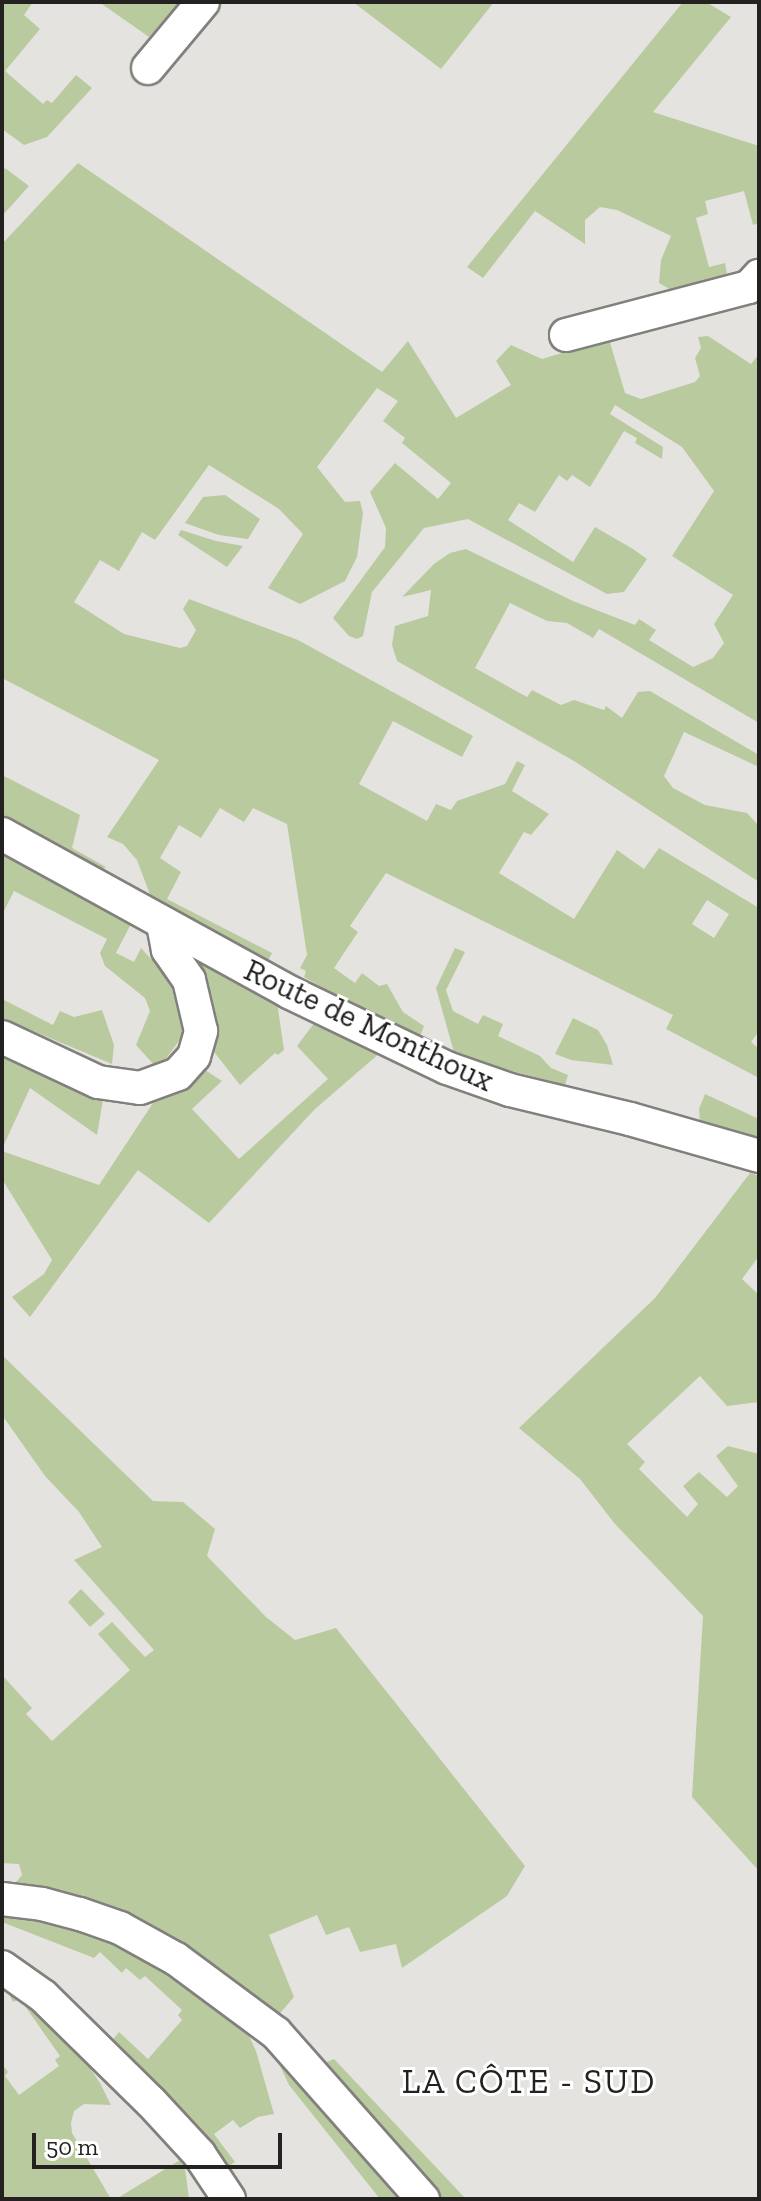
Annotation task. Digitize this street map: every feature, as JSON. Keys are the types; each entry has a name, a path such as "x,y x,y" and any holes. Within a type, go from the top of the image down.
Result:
{"street":[{"path":"148,68 203,2"},
{"path":"566,335 749,287 759,276"},
{"name":"Route de Monthoux","path":"2,834 289,992 447,1068 510,1090 630,1119 759,1156"},
{"path":"2,1037 98,1082 140,1088 178,1074 194,1056 201,1031 189,980 168,950 163,924"},
{"path":"2,1899 42,1904 80,1914 120,1928 176,1959 276,2033 423,2199"},
{"path":"2,1967 43,1996 151,2102 199,2154 229,2199"}],"green space":[{"path":"2,2 33,2 24,15 40,29 5,71 43,104 47,100 52,103 76,75 92,88 47,137 24,145 2,129"},
{"path":"99,2 180,2 149,37"},
{"path":"353,2 494,2 441,69"},
{"path":"683,2 706,2 731,17 653,112 759,146 759,223 753,225 744,191 705,201 708,214 696,218 709,267 725,263 727,275 671,290 659,283 661,260 671,236 617,210 600,207 585,220 585,244 535,211 483,278 467,267"},
{"path":"78,163 382,372 408,341 456,418 511,385 496,361 511,345 542,359 609,339 625,393 641,399 695,382 700,376 695,358 701,348 698,337 708,336 751,364 759,354 759,723 599,629 593,638 567,623 547,621 510,603 475,668 527,697 532,690 561,705 574,700 604,710 606,706 622,718 638,692 650,691 759,755 759,767 684,732 664,776 673,788 705,805 747,813 759,826 759,882 574,761 397,661 392,645 395,626 428,616 431,590 402,597 434,564 450,553 466,549 573,601 635,625 639,619 656,630 649,640 693,667 713,658 724,643 714,624 733,595 672,556 714,491 682,447 615,405 610,414 663,447 662,459 635,443 637,438 624,431 590,487 572,475 567,481 559,475 535,512 519,503 508,520 573,562 595,527 633,549 647,559 624,592 607,594 468,519 424,528 372,592 363,636 357,639 349,636 333,618 385,547 386,528 370,492 395,463 438,499 451,483 402,443 405,438 383,421 398,401 377,388 317,467 345,502 360,501 363,513 357,557 345,581 300,604 268,588 303,534 279,509 209,465 155,540 142,532 119,571 100,560 74,602 124,634 180,648 187,646 196,630 183,609 189,599 298,640 473,736 462,757 393,721 359,784 427,821 436,804 451,810 457,801 505,784 517,761 525,765 512,791 549,814 531,835 524,832 499,873 574,919 617,850 644,869 659,848 759,908 759,1031 751,1042 759,1049 759,1078 666,1029 673,1015 386,873 350,926 358,932 334,968 355,983 362,973 379,986 387,984 403,1012 424,1026 419,1039 359,1009 304,977 306,971 300,968 307,955 287,824 253,808 244,822 220,808 201,838 179,825 160,858 181,872 167,899 272,953 268,961 152,900 137,860 123,844 107,837 159,760 2,678 2,244","holes":["707,900 729,914 714,938 692,924"]},
{"path":"5,168 29,186 2,216 2,173"},
{"path":"225,495 260,519 248,539 219,535 185,523 203,497"},
{"path":"181,530 243,546 227,567 178,535"},
{"path":"2,775 80,815 72,848 106,867 97,873 2,822"},
{"path":"2,852 132,922 116,953 134,962 141,948 170,980 173,993 185,1013 184,1034 165,1060 155,1066 136,1045 150,1011 145,998 105,966 100,953 107,939 14,891 2,915"},
{"path":"187,948 276,995 284,1050 278,1055 275,1053 240,1085 211,1048 214,1023 210,998"},
{"path":"455,948 465,952 446,990 453,1011 478,1024 483,1015 503,1024 498,1036 540,1056 551,1068 568,1075 565,1085 455,1056 436,988"},
{"path":"2,999 53,1025 60,1011 74,1017 102,1010 114,1045 112,1064 2,1018"},
{"path":"318,1018 381,1052 315,1109 209,1223 138,1170 30,1317 12,1297 44,1274 52,1260 2,1179 2,1151 99,1185 153,1103 181,1090 202,1068 222,1081 192,1109 239,1159 328,1079 297,1046"},
{"path":"573,1018 598,1030 613,1065 571,1060 555,1054"},
{"path":"2,1051 103,1100 97,1135 30,1088 2,1149"},
{"path":"705,1094 759,1119 759,1143 700,1123 699,1109"},
{"path":"750,1173 759,1176 759,1256 742,1279 759,1295 759,1402 727,1406 700,1376 627,1444 645,1462 639,1469 687,1517 698,1504 683,1486 699,1472 727,1497 738,1486 716,1456 728,1446 759,1454 759,1871 692,1797 703,1616 615,1524 580,1479 519,1428 655,1298"},
{"path":"2,1355 153,1501 183,1502 215,1529 207,1556 266,1617 295,1640 336,1628 525,1866 507,1896 402,1968 396,1944 360,1952 349,1927 326,1935 317,1915 269,1935 294,1997 276,2018 12,1887 22,1875 19,1864 2,1863 2,1675 32,1708 26,1714 52,1741 130,1670 98,1634 112,1622 145,1657 154,1650 74,1560 102,1547 79,1512 45,1476 2,1415"},
{"path":"81,1589 105,1614 90,1627 68,1602"},
{"path":"2,1908 73,1922 161,1963 245,2027 256,2051 274,2114 258,2117 240,2128 233,2120 214,2134 235,2162 224,2169 110,2043 119,2032 148,2059 182,2020 178,2015 182,2010 145,1976 140,1980 126,1968 122,1973 100,1952 94,1958 2,1922"},
{"path":"2,1980 70,2042 67,2046 71,2049 75,2046 111,2105 84,2104 74,2111 71,2123 72,2133 111,2199 2,2199 2,2064 8,2072 5,2076 19,2095 59,2066 55,2060 60,2056 20,1999 13,2002"},
{"path":"274,2053 414,2199 380,2199 289,2085"},
{"path":"334,2059 466,2199 443,2199 316,2066"},
{"path":"180,2160 185,2168 189,2199 116,2199"}],"district":[{"name":"LA CÔTE - SUD","path":"529,2082"}]}
